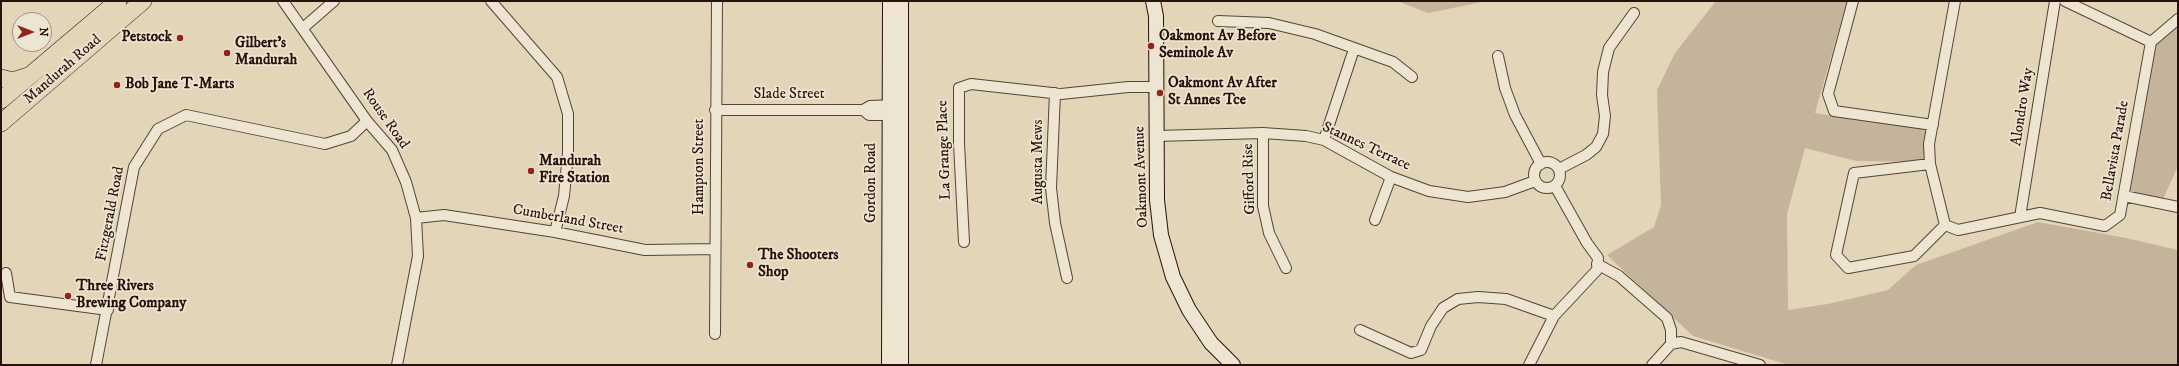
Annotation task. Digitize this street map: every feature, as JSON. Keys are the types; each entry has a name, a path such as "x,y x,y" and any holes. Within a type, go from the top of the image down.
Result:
{"highway":[{"name":"Mandurah Road","path":"3,107 30,75 118,1"},
{"name":"Mandurah Road","path":"3,107 143,1"},
{"path":"1,78 12,81 30,75"}],"main road":[{"name":"Gordon Road","path":"890,1 895,110 901,365"},
{"name":"Gordon Road","path":"889,365 895,110 901,1"},
{"name":"Oakmont Avenue","path":"1153,1 1156,16 1156,136 1158,214 1168,263 1185,303 1202,331 1216,350 1233,365"},
{"name":"Oakmont Avenue","path":"1156,16 1161,1"}],"street":[{"name":"Rouse Road","path":"283,1 368,120 392,150 406,182 416,218 418,256 397,365"},
{"path":"303,28 334,1"},
{"path":"491,1 557,77 568,114 568,153 564,196 555,232"},
{"name":"Hampton Street","path":"715,334 715,110 717,1"},
{"path":"1853,1 1828,94 1834,110 1933,126"},
{"path":"1930,164 1854,173 1836,255 1848,268 1914,256 1945,225 1930,164 1929,144 1954,1"},
{"name":"Alondro Way","path":"2020,217 2055,1"},
{"path":"2064,1 2151,42 2178,19"},
{"path":"1559,169 1586,155 1596,147 1603,134 1605,116 1602,95 1603,72 1609,48 1634,13"},
{"path":"1218,21 1269,23 1315,34 1393,62 1412,77"},
{"name":"Bellavista Parade","path":"1945,225 1958,230 2040,213 2105,226 2120,215 2151,42"},
{"path":"1324,140 1354,49"},
{"path":"1498,56 1505,88 1515,115 1541,164"},
{"name":"La Grange Place","path":"964,242 959,143 959,88 971,84 1055,93 1156,87"},
{"name":"Augusta Mews","path":"1055,93 1051,188 1055,223 1066,278"},
{"name":"Slade Street","path":"715,110 863,110 869,114 895,110"},
{"name":"Fitzgerald Road","path":"96,365 108,310 134,167 158,129 186,115 325,144 351,136 368,120"},
{"name":"Stannes Terrace","path":"1156,136 1263,133 1306,136 1324,140 1391,177 1429,191 1468,197 1505,192 1535,181"},
{"name":"Gifford Rise","path":"1263,133 1263,206 1269,233 1286,268"},
{"path":"1552,163 1559,169 1560,178 1555,186 1544,188 1535,181 1535,170 1541,164 1552,163"},
{"path":"1376,220 1391,177"},
{"path":"1529,365 1554,316 1597,270 1598,258 1587,243 1555,186"},
{"path":"2124,196 2178,207"},
{"name":"Cumberland Street","path":"416,218 444,214 555,232 645,250 715,249"},
{"path":"1597,264 1619,276 1667,318 1671,344"},
{"path":"6,272 10,297 108,310"},
{"path":"1360,330 1411,353 1421,350 1431,326 1442,308 1458,299 1478,297 1506,299 1554,316"},
{"path":"1652,365 1671,344 1681,342 1694,344 1760,365"}],"shaded area":[{"path":"1397,1 1487,1 1428,13"},
{"path":"1716,1 1847,1 1815,113 1927,130 1924,145 1926,162 1856,161 1805,148 1787,214 1788,310 1828,304 1888,290 1916,265 2038,222 2126,238 2178,250 2178,365 1789,365 1693,336 1607,255 1654,227 1661,205 1657,90 1675,53"},
{"path":"2178,25 2178,166 2163,199 2129,192 2154,45"}],"place":[{"name":"Petstock","path":"180,38"},
{"name":"Oakmont Av Before Seminole Av","path":"1151,46"},
{"name":"Gilbert's Mandurah","path":"227,53"},
{"name":"Bob Jane T-Marts","path":"117,85"},
{"name":"Oakmont Av After St Annes Tce","path":"1160,93"},
{"name":"Mandurah Fire Station","path":"531,171"},
{"name":"The Shooters Shop","path":"750,265"},
{"name":"Three Rivers Brewing Company","path":"68,296"}]}
